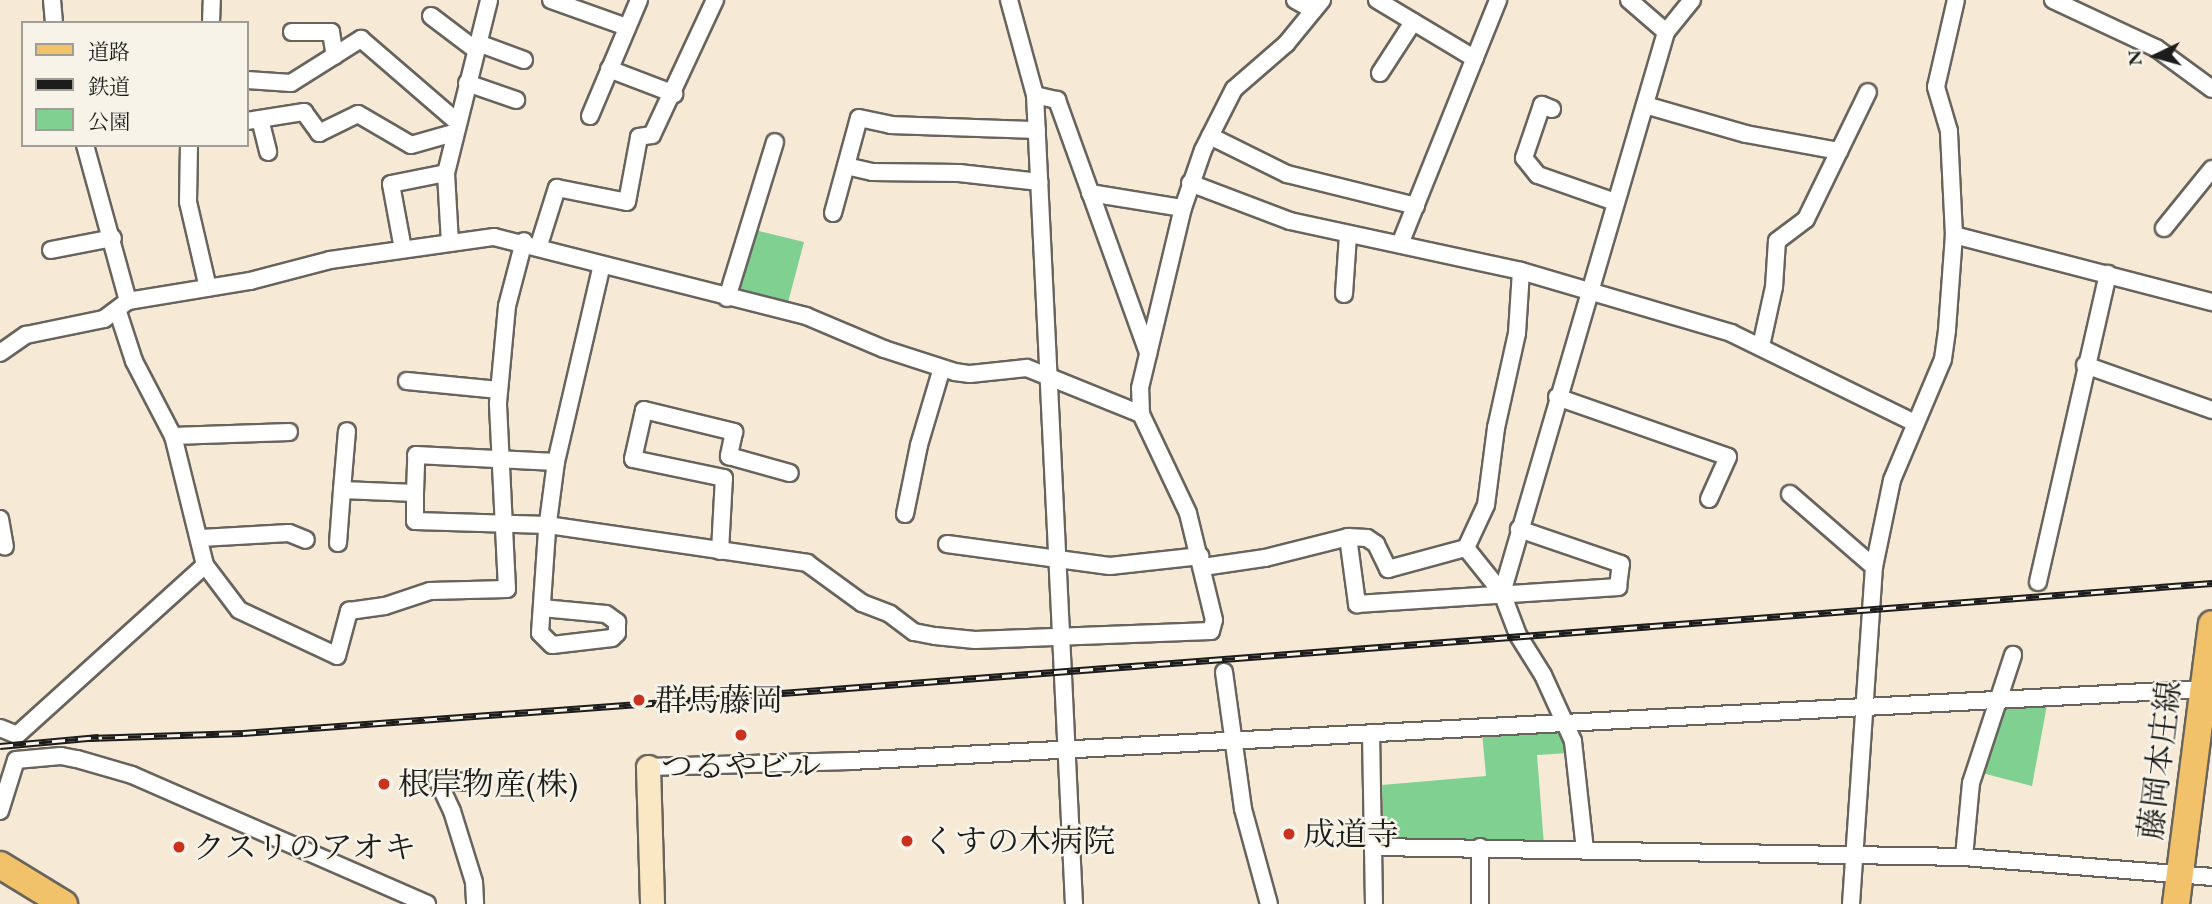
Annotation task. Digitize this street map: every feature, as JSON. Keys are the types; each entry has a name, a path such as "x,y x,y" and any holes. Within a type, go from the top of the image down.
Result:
{"main road":[{"name":"藤岡本庄線","path":"2176,904 2212,624"},
{"path":"648,767 652,904"},
{"path":"0,865 64,904"}],"street":[{"path":"52,0 54,21"},
{"path":"212,0 212,21"},
{"path":"450,243 446,173 454,127 489,0"},
{"path":"551,0 627,27"},
{"path":"590,116 639,0"},
{"path":"86,147 113,238 134,361 173,436 201,538 205,565 240,610 337,656 349,611 385,606 430,592 507,589 499,390 507,306 556,188 627,202 639,137 652,135 674,94 715,0"},
{"path":"1009,0 1035,95 1054,558 1061,638 1074,904"},
{"path":"556,462 416,455 415,521 548,526 807,564 862,603 890,614 914,632 975,640 1212,631 1214,620 1202,561 1174,478 1141,414 1140,388 1190,183 1234,89 1286,44 1317,5 1295,0"},
{"path":"1377,0 1475,59"},
{"path":"1400,244 1498,0"},
{"path":"1629,0 1667,32"},
{"path":"1502,593 1588,289 1667,32 1692,0"},
{"path":"1851,904 1862,710 1874,567 1892,480 1943,359 1954,235 1949,131 1936,88 1956,0"},
{"path":"2053,0 2156,48 2212,89"},
{"path":"431,16 477,47 524,60"},
{"path":"1380,73 1413,22"},
{"path":"292,32 331,32 335,56"},
{"path":"248,80 291,83 361,38 454,127"},
{"path":"609,69 674,94"},
{"path":"467,83 516,100"},
{"path":"1761,346 1774,287 1777,241 1806,219 1868,92"},
{"path":"1035,95 1057,100 1148,354"},
{"path":"1552,108 1542,105 1524,158 1538,175 1615,202"},
{"path":"1645,105 1746,134 1839,151"},
{"path":"268,152 254,120 304,112 319,133 358,114 411,145 454,127"},
{"path":"833,213 859,118 891,125 1037,130"},
{"path":"1210,136 1287,174 1416,206"},
{"path":"727,298 775,142"},
{"path":"189,147 188,202 208,288"},
{"path":"846,166 872,172 959,173 1039,181"},
{"path":"2164,228 2212,169"},
{"path":"403,249 391,184 446,173"},
{"path":"1190,183 1290,221 1348,236 1400,244 1521,271 1588,289 1761,346 1915,423"},
{"path":"1090,193 1183,208"},
{"path":"1954,235 2212,302"},
{"path":"1344,294 1348,236"},
{"path":"0,353 26,335 104,319 123,306 403,249 494,237 532,243 602,265 806,316 942,368 970,374 1027,368 1141,414"},
{"path":"51,250 113,238"},
{"path":"542,608 606,614 617,622 617,633 612,638 546,644 540,633 548,526 556,462 602,265"},
{"path":"947,544 1110,566 1265,558 1348,537 1367,538 1376,544 1388,569 1466,548 1486,505 1496,428 1517,332 1521,271"},
{"path":"2038,582 2085,365 2108,274"},
{"path":"2085,365 2212,410"},
{"path":"905,514 919,446 942,368"},
{"path":"407,381 499,390"},
{"path":"1557,397 1728,457 1710,499"},
{"path":"720,551 724,478 734,432 645,410 633,458 724,478"},
{"path":"338,543 347,431"},
{"path":"173,436 289,432"},
{"path":"729,456 790,473"},
{"path":"342,490 415,493"},
{"path":"1790,494 1874,567"},
{"path":"0,519 5,547"},
{"path":"1348,537 1357,604 1618,587 1621,564 1519,529"},
{"path":"201,538 289,533 306,540"},
{"path":"1466,548 1502,593 1573,741 1585,850"},
{"path":"17,735 205,565"},
{"path":"1964,857 1971,783 2012,655"},
{"path":"1224,672 1242,809 1269,904"},
{"path":"648,767 840,762 1562,721 1862,710 2202,689"},
{"path":"0,728 17,735"},
{"path":"1371,733 1374,904"},
{"path":"17,735 19,760"},
{"path":"0,811 11,766 19,760 61,755 132,775 427,904"},
{"path":"464,782 437,779 452,811 474,881 475,904"},
{"path":"1375,847 1480,847 1853,858 1964,857 2212,877"},
{"path":"1480,847 1480,904"}],"green space":[{"path":"755,230 804,242 787,306 740,295 736,289"},
{"path":"2047,705 2032,786 1982,773 2003,708"},
{"path":"1560,727 1569,753 1537,755 1544,845 1384,843 1382,785 1486,776 1482,732"}],"railway":[{"path":"89,738 243,733 2212,583"},
{"path":"0,746 99,737"}],"place":[{"name":"群馬藤岡","path":"639,700"},
{"name":"つるやビル","path":"741,735"},
{"name":"根岸物産(株)","path":"384,784"},
{"name":"成道寺","path":"1289,834"},
{"name":"くすの木病院","path":"907,841"},
{"name":"クスリのアオキ","path":"179,847"}]}
